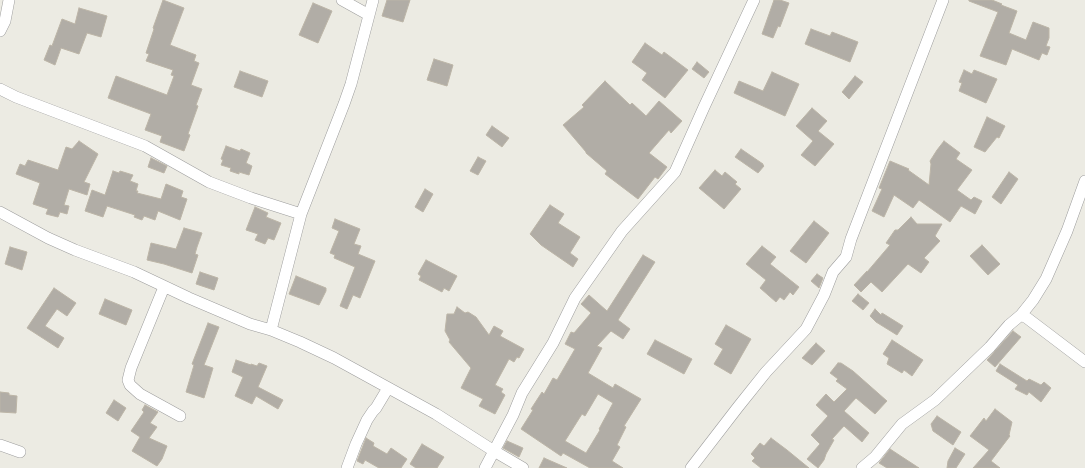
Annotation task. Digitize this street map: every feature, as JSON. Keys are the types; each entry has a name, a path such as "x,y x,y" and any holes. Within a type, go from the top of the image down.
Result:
{"street":[{"path":"0,31 5,21 8,0"},
{"path":"342,0 369,15"},
{"path":"271,330 301,214 351,84 373,0"},
{"path":"484,468 513,414 522,393 553,343 575,298 622,231 676,172 704,107 754,0"},
{"path":"691,468 766,372 806,329 824,295 833,272 846,257 853,234 943,0"},
{"path":"0,89 145,146 209,182 251,198 301,214"},
{"path":"862,468 875,457 902,424 935,400 990,347 1033,300 1046,279 1067,230 1085,181"},
{"path":"0,212 48,238 75,250 134,272 164,287 250,324 271,330 334,358 436,414 522,468"},
{"path":"164,287 131,368 128,380 130,385 140,394 180,416"},
{"path":"1021,314 1085,362"},
{"path":"347,468 367,420 388,388"},
{"path":"0,445 20,452"}],"building":[{"path":"163,0 184,8 170,45 196,55 194,61 199,63 191,85 202,89 196,105 198,106 188,134 190,135 184,151 160,142 162,136 145,130 151,114 108,98 116,76 167,95 174,76 171,75 173,70 146,61 149,54 146,53"},
{"path":"387,0 410,0 403,22 382,16"},
{"path":"774,0 789,3 780,27 778,26 773,38 762,34"},
{"path":"969,0 992,0 1017,11 1009,33 1026,40 1033,22 1049,28 1049,38 1046,46 1050,47 1047,55 1042,53 1039,60 1012,49 1006,65 980,56 998,12"},
{"path":"313,3 332,11 318,43 299,35"},
{"path":"79,8 107,16 101,37 87,33 79,54 61,48 55,65 44,60 50,45 52,46 62,19 75,24"},
{"path":"811,29 830,36 832,32 858,42 850,62 805,44"},
{"path":"645,43 662,55 664,52 688,70 665,98 642,80 647,73 632,62"},
{"path":"434,59 453,65 447,86 427,80"},
{"path":"697,62 709,72 704,78 692,69"},
{"path":"964,70 972,74 974,70 997,79 986,103 959,91 962,83 959,82"},
{"path":"240,71 268,81 262,97 234,87"},
{"path":"772,72 799,84 785,116 734,93 739,81 763,91"},
{"path":"855,76 863,82 849,99 842,92"},
{"path":"605,81 630,105 632,103 646,116 659,101 682,121 671,133 669,130 649,153 667,167 658,179 655,177 638,199 605,174 607,171 586,153 563,125 584,107 582,105"},
{"path":"812,108 827,121 818,131 834,144 815,166 801,155 813,141 796,126"},
{"path":"987,117 1005,126 999,138 997,137 985,152 974,147"},
{"path":"492,126 509,138 502,147 486,135"},
{"path":"79,141 98,154 84,182 90,184 87,195 69,189 64,205 69,206 67,214 60,212 58,217 46,214 48,209 33,204 40,183 16,174 20,164 25,166 28,160 58,170 66,147 72,149"},
{"path":"944,141 960,153 956,159 972,170 957,190 971,200 974,197 982,201 975,214 961,206 950,222 919,200 913,208 894,195 884,217 872,211 882,189 879,188 890,161 909,169 908,170 929,185 930,161"},
{"path":"226,146 240,151 241,149 250,153 246,163 252,166 249,175 230,171 231,168 221,165 223,160 221,159"},
{"path":"741,149 763,164 764,166 758,173 735,157"},
{"path":"478,157 486,161 478,175 470,171"},
{"path":"151,158 167,166 164,173 148,167"},
{"path":"715,170 722,176 725,172 737,182 735,184 741,189 724,209 699,188"},
{"path":"113,171 119,173 120,171 133,175 130,181 138,184 136,191 138,191 137,193 161,199 166,184 183,191 181,197 187,199 180,220 158,211 155,220 144,216 142,220 134,217 135,215 107,206 103,217 85,211 92,190 105,195"},
{"path":"1009,172 1018,179 1001,204 992,197"},
{"path":"425,189 433,194 423,212 415,207"},
{"path":"550,205 564,214 558,223 580,237 570,253 578,259 573,267 541,245 530,234"},
{"path":"255,207 268,213 266,217 281,223 274,240 268,238 265,244 255,240 258,234 246,230"},
{"path":"911,217 917,224 942,224 935,236 940,241 924,258 929,262 921,273 908,264 882,292 871,282 861,292 854,285 890,245 886,243 895,230 898,230"},
{"path":"335,219 360,229 354,244 361,246 358,254 375,261 360,298 353,295 347,309 340,306 355,267 334,258 335,255 330,253 339,231 332,228"},
{"path":"814,221 829,233 806,263 790,251"},
{"path":"184,228 202,233 195,254 198,255 192,273 147,260 151,243 176,249"},
{"path":"982,245 1000,264 988,275 970,256"},
{"path":"762,246 776,257 770,264 799,287 793,295 790,292 784,300 780,297 776,302 760,288 766,280 746,264"},
{"path":"10,247 27,252 22,270 5,264"},
{"path":"643,255 655,262 618,320 630,329 623,339 611,331 597,346 602,348 588,373 613,388 615,384 641,399 624,426 626,427 617,445 620,447 612,461 623,468 590,468 563,453 561,456 521,429 542,392 544,394 553,378 557,380 575,349 565,344 571,332 574,333 591,313 581,304 589,295 607,311","holes":["598,394 613,403 599,429 600,430 586,453 565,441 582,414 585,416"]},
{"path":"426,260 457,276 449,291 444,288 442,292 419,280 421,276 418,274"},
{"path":"200,272 218,278 214,290 196,284"},
{"path":"817,274 823,278 819,288 811,281"},
{"path":"296,276 326,288 319,305 289,294"},
{"path":"54,288 76,303 67,316 57,309 45,326 64,338 58,348 27,328"},
{"path":"858,294 869,303 863,310 852,301"},
{"path":"105,299 132,310 126,325 99,314"},
{"path":"457,307 465,313 468,312 476,317 489,335 494,326 503,331 500,336 524,349 519,358 517,357 514,362 509,359 495,385 503,389 501,392 505,395 495,414 479,406 483,399 461,388 471,368 449,342 450,340 445,331 447,314 454,314"},
{"path":"875,309 881,315 882,313 903,326 897,335 876,322 870,316"},
{"path":"208,323 219,327 204,365 213,368 204,398 186,392 194,365 192,364"},
{"path":"726,325 751,339 731,374 714,364 723,349 715,344"},
{"path":"1013,331 1021,337 995,367 987,360"},
{"path":"655,340 692,359 684,374 647,354"},
{"path":"892,340 923,360 912,376 904,370 902,373 887,364 889,358 883,354"},
{"path":"816,343 825,351 812,365 802,358"},
{"path":"236,360 251,365 257,366 259,363 267,366 258,387 283,400 278,409 256,396 252,404 235,396 243,377 232,372"},
{"path":"838,363 841,363 853,371 887,401 875,414 856,398 844,411 869,433 862,442 844,426 832,439 834,440 824,460 818,468 807,459 820,444 811,435 828,416 816,405 826,394 834,402 847,389 836,381 838,379 830,373"},
{"path":"1000,364 1027,381 1029,379 1041,385 1044,382 1051,388 1041,402 1029,392 1027,395 1015,389 1018,385 996,371"},
{"path":"0,392 17,396 16,413 0,412"},
{"path":"114,400 126,408 118,421 106,413"},
{"path":"145,405 158,412 150,423 157,427 149,438 167,446 162,459 157,466 132,451 140,437 131,431 144,412 142,410"},
{"path":"995,409 1012,422 1010,436 991,461 1000,468 973,468 989,450 970,436 984,418 986,421"},
{"path":"937,416 961,432 953,445 933,431 931,424"},
{"path":"366,438 374,443 373,446 387,454 391,448 407,459 401,468 379,468 365,460 363,464 357,461"},
{"path":"771,438 809,468 761,468 752,461 755,458 751,454 760,443 764,446"},
{"path":"507,441 523,448 519,457 503,448"},
{"path":"422,444 444,457 437,468 416,468 410,464"},
{"path":"955,448 965,454 956,468 947,468 948,461"},
{"path":"890,449 919,468 887,468 879,463"},
{"path":"544,458 567,468 539,468"}]}
